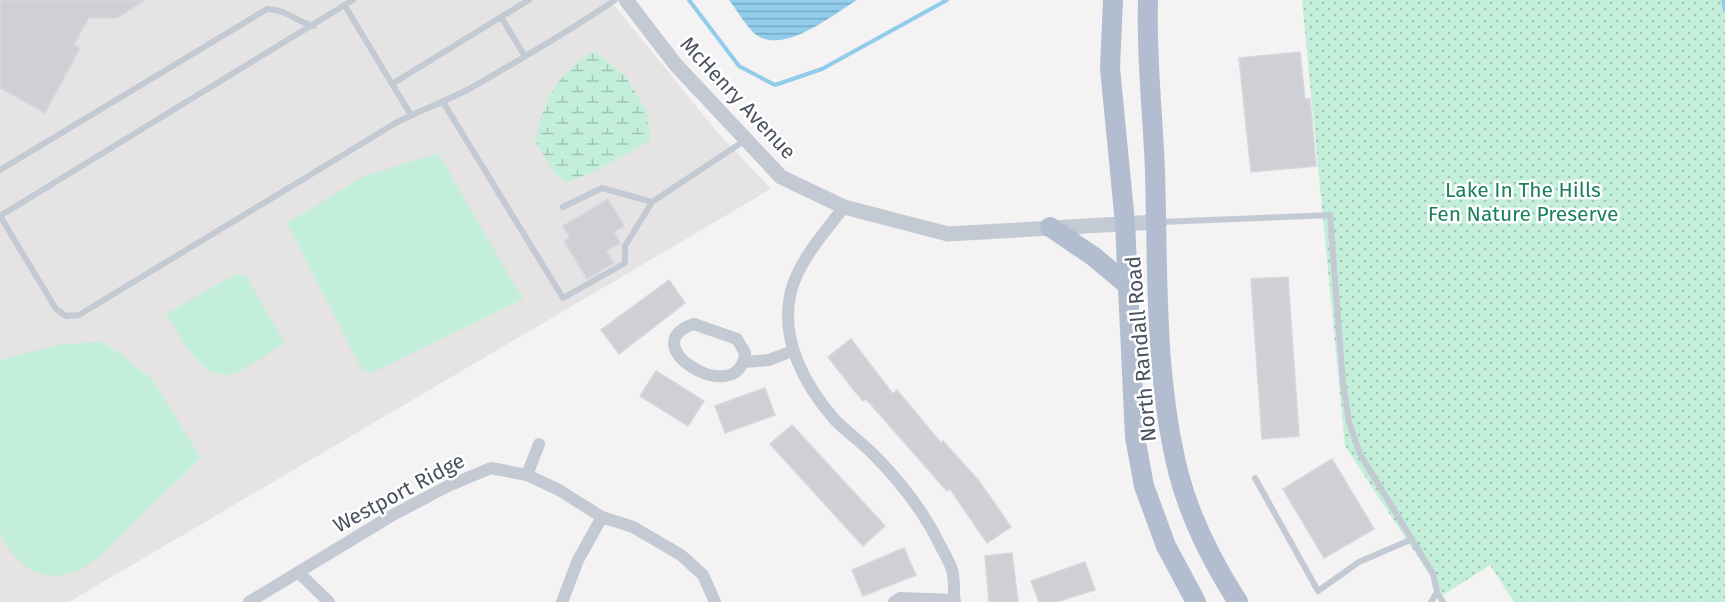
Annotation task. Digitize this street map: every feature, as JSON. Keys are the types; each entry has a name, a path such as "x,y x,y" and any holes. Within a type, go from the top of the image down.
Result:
{"main road":[{"name":"North Randall Road","path":"1113,0 1110,68 1125,224 1135,437 1144,486 1166,546 1196,602"},
{"name":"North Randall Road","path":"1148,0 1155,222 1165,396 1180,476 1202,536 1238,602"},
{"path":"1050,227 1093,256 1129,286"}],"street":[{"name":"McHenry Avenue","path":"626,0 676,65 781,177 844,207 948,234 1155,222"},
{"path":"844,207 812,248 798,272 791,292 789,310 792,351 808,385 836,420 873,454 915,504 935,534 952,570 954,601 900,598 894,602"},
{"path":"744,362 745,353 737,339 702,325 686,327 675,340 677,356 682,362 717,376 734,374 744,362 769,360 792,351"},
{"path":"526,475 539,444"},
{"name":"Westport Ridge","path":"249,602 299,573 343,543 448,486 491,468 526,475 559,490 602,517 633,527 681,555 703,575 715,602"},
{"path":"562,602 578,560 602,517"},
{"path":"299,573 328,602"}],"lane":[{"path":"353,0 314,26 0,216 56,309 66,316 78,315 411,115 428,106 443,102 615,0"},
{"path":"392,84 530,0"},
{"path":"345,6 411,115"},
{"path":"0,170 267,9 282,10 314,26"},
{"path":"501,17 524,55"},
{"path":"443,102 563,298 626,262 625,246 652,202 745,140"},
{"path":"563,207 602,188 652,202"},
{"path":"1155,222 1330,216 1342,383 1350,422 1360,454 1432,574 1437,592 1443,602"},
{"path":"1255,478 1318,591 1359,562 1410,540"},
{"path":"1431,602 1437,592"}],"shaded area":[{"path":"0,0 610,0 718,133 771,189 69,602 0,602"}],"green space":[{"name":"Lake In The Hills Fen Nature Preserve","path":"1302,0 1725,0 1725,602 1514,602 1490,565 1443,595 1345,446"},
{"path":"595,51 626,77 647,111 650,141 594,172 566,182 555,174 535,141 543,112 554,88 571,69"},
{"path":"438,153 523,299 372,373 362,370 287,223 363,177"},
{"path":"235,274 246,276 285,343 237,372 221,375 201,364 166,314"},
{"path":"101,341 152,379 201,458 105,552 75,572 51,576 39,573 20,561 12,553 0,531 0,360 59,345"}],"water":[{"path":"729,0 857,0 807,31 779,40 766,39 755,34"}],"building":[{"path":"0,0 145,0 117,18 89,18 74,44 80,48 45,113 0,88"},
{"path":"1300,52 1305,99 1310,99 1316,166 1251,172 1239,58"},
{"path":"608,199 624,226 614,232 620,243 606,251 614,263 587,279 564,241 570,238 563,226"},
{"path":"1288,277 1299,436 1262,439 1251,279"},
{"path":"669,280 685,303 619,354 601,330"},
{"path":"851,339 893,394 897,390 941,443 943,441 979,481 1011,527 987,543 950,489 947,491 866,399 863,401 828,357"},
{"path":"656,371 704,401 688,426 640,396"},
{"path":"765,388 775,415 725,433 715,406"},
{"path":"792,425 885,526 863,546 770,444"},
{"path":"1332,459 1374,529 1324,558 1283,489"},
{"path":"904,548 916,575 863,596 852,570"},
{"path":"1012,553 1018,602 989,602 985,556"},
{"path":"1085,562 1095,590 1056,602 1039,602 1031,581"}],"waterway":[{"path":"689,0 739,66 775,85 822,69 947,0"},
{"path":"1723,0 1725,11"}]}
